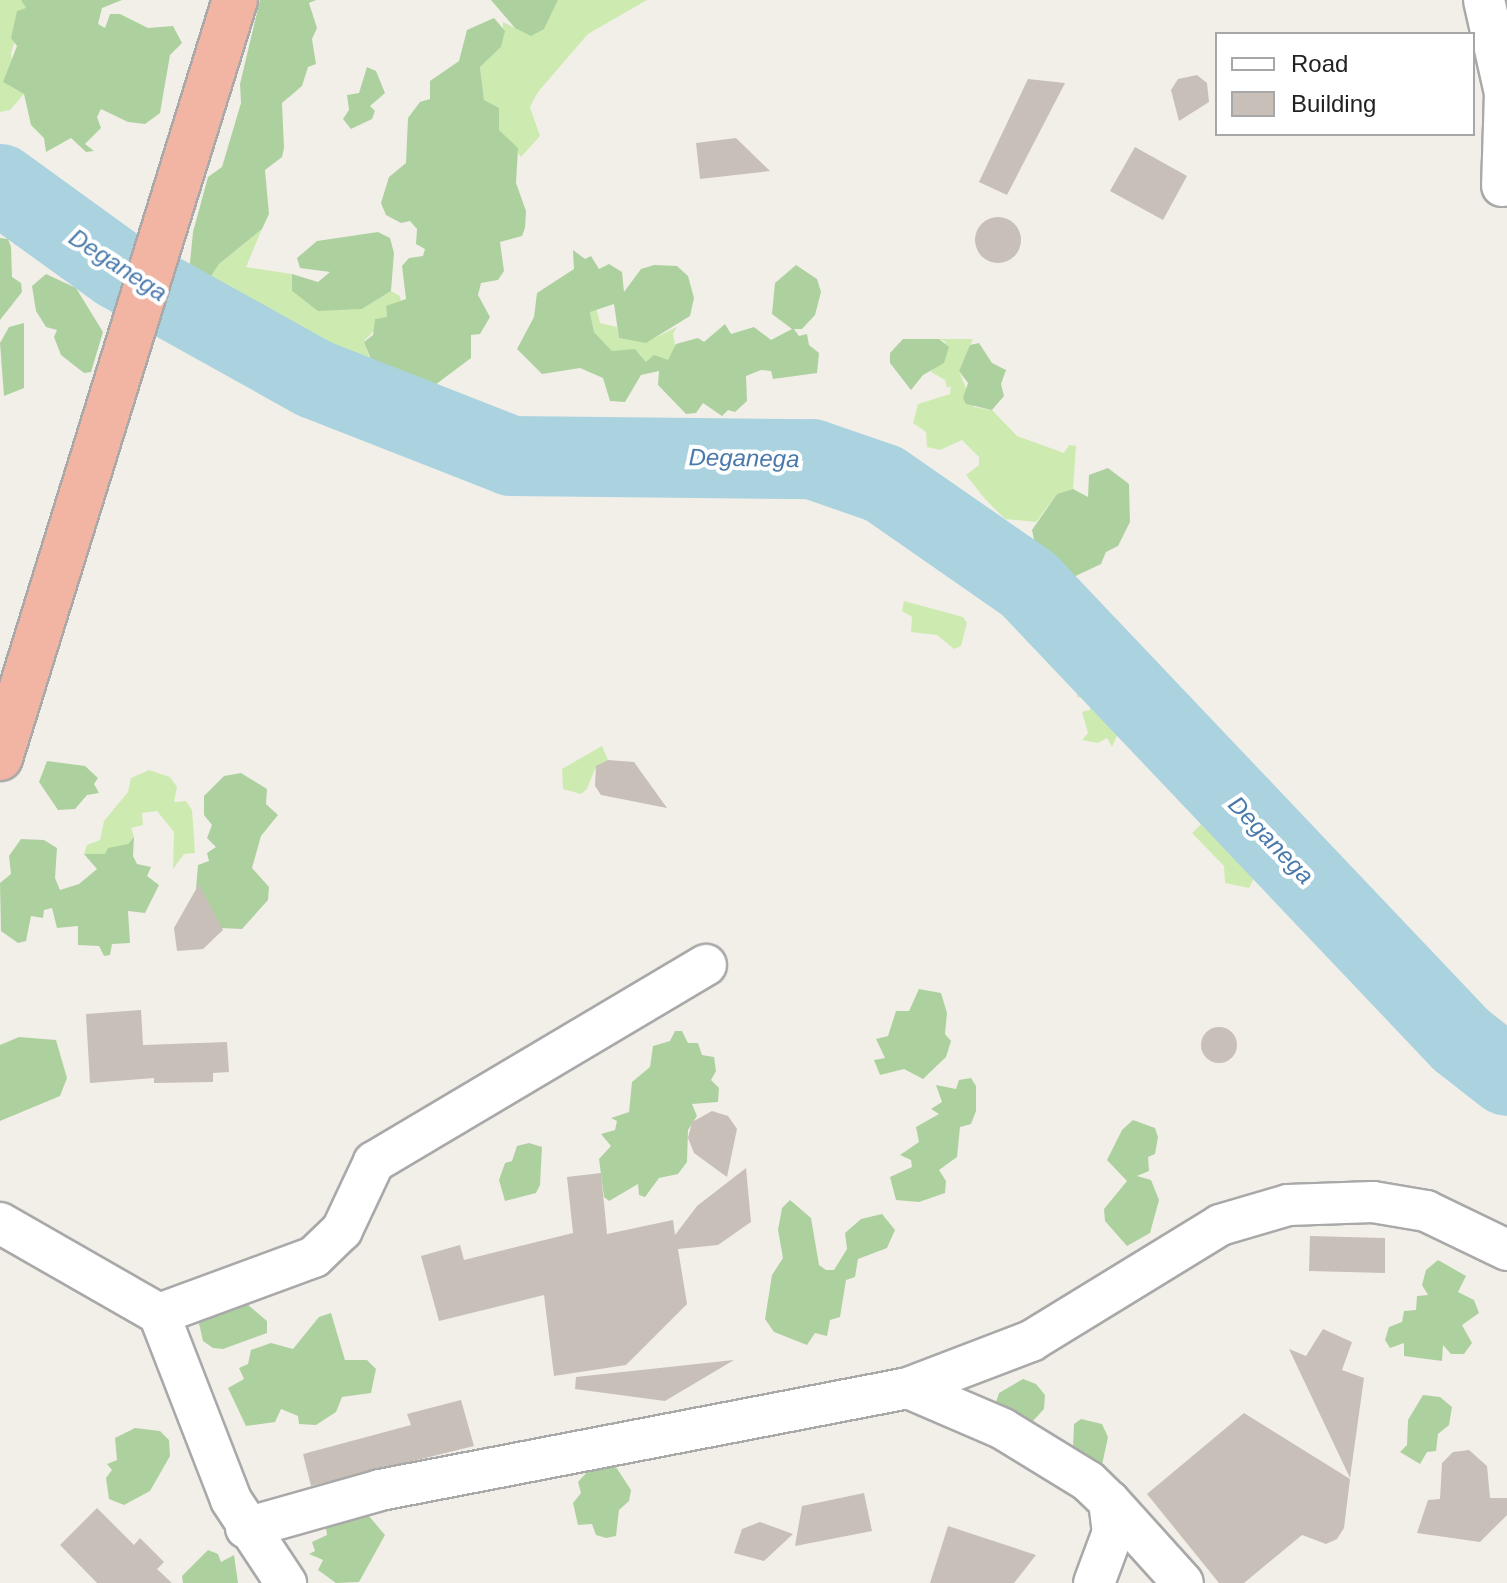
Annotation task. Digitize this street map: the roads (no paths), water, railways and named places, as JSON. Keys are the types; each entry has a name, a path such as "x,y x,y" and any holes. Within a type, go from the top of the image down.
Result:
{"highway":[{"path":"0,758 235,0"}],"street":[{"path":"1484,0 1505,93 1502,186"},
{"path":"159,1314 314,1257 342,1230 374,1162 706,965"},
{"path":"246,1528 380,1490 908,1388 1031,1341 1220,1225 1288,1205 1373,1202 1426,1211 1507,1250"},
{"path":"0,1223 159,1314 246,1528 286,1583"},
{"path":"908,1388 1003,1429 1088,1481 1183,1583"},
{"path":"1094,1583 1113,1532 1109,1501"}],"waterway":[{"name":"Deganega","path":"0,184 119,270 315,379 511,456 812,459 884,484 1028,584 1461,1040 1507,1076"}]}
